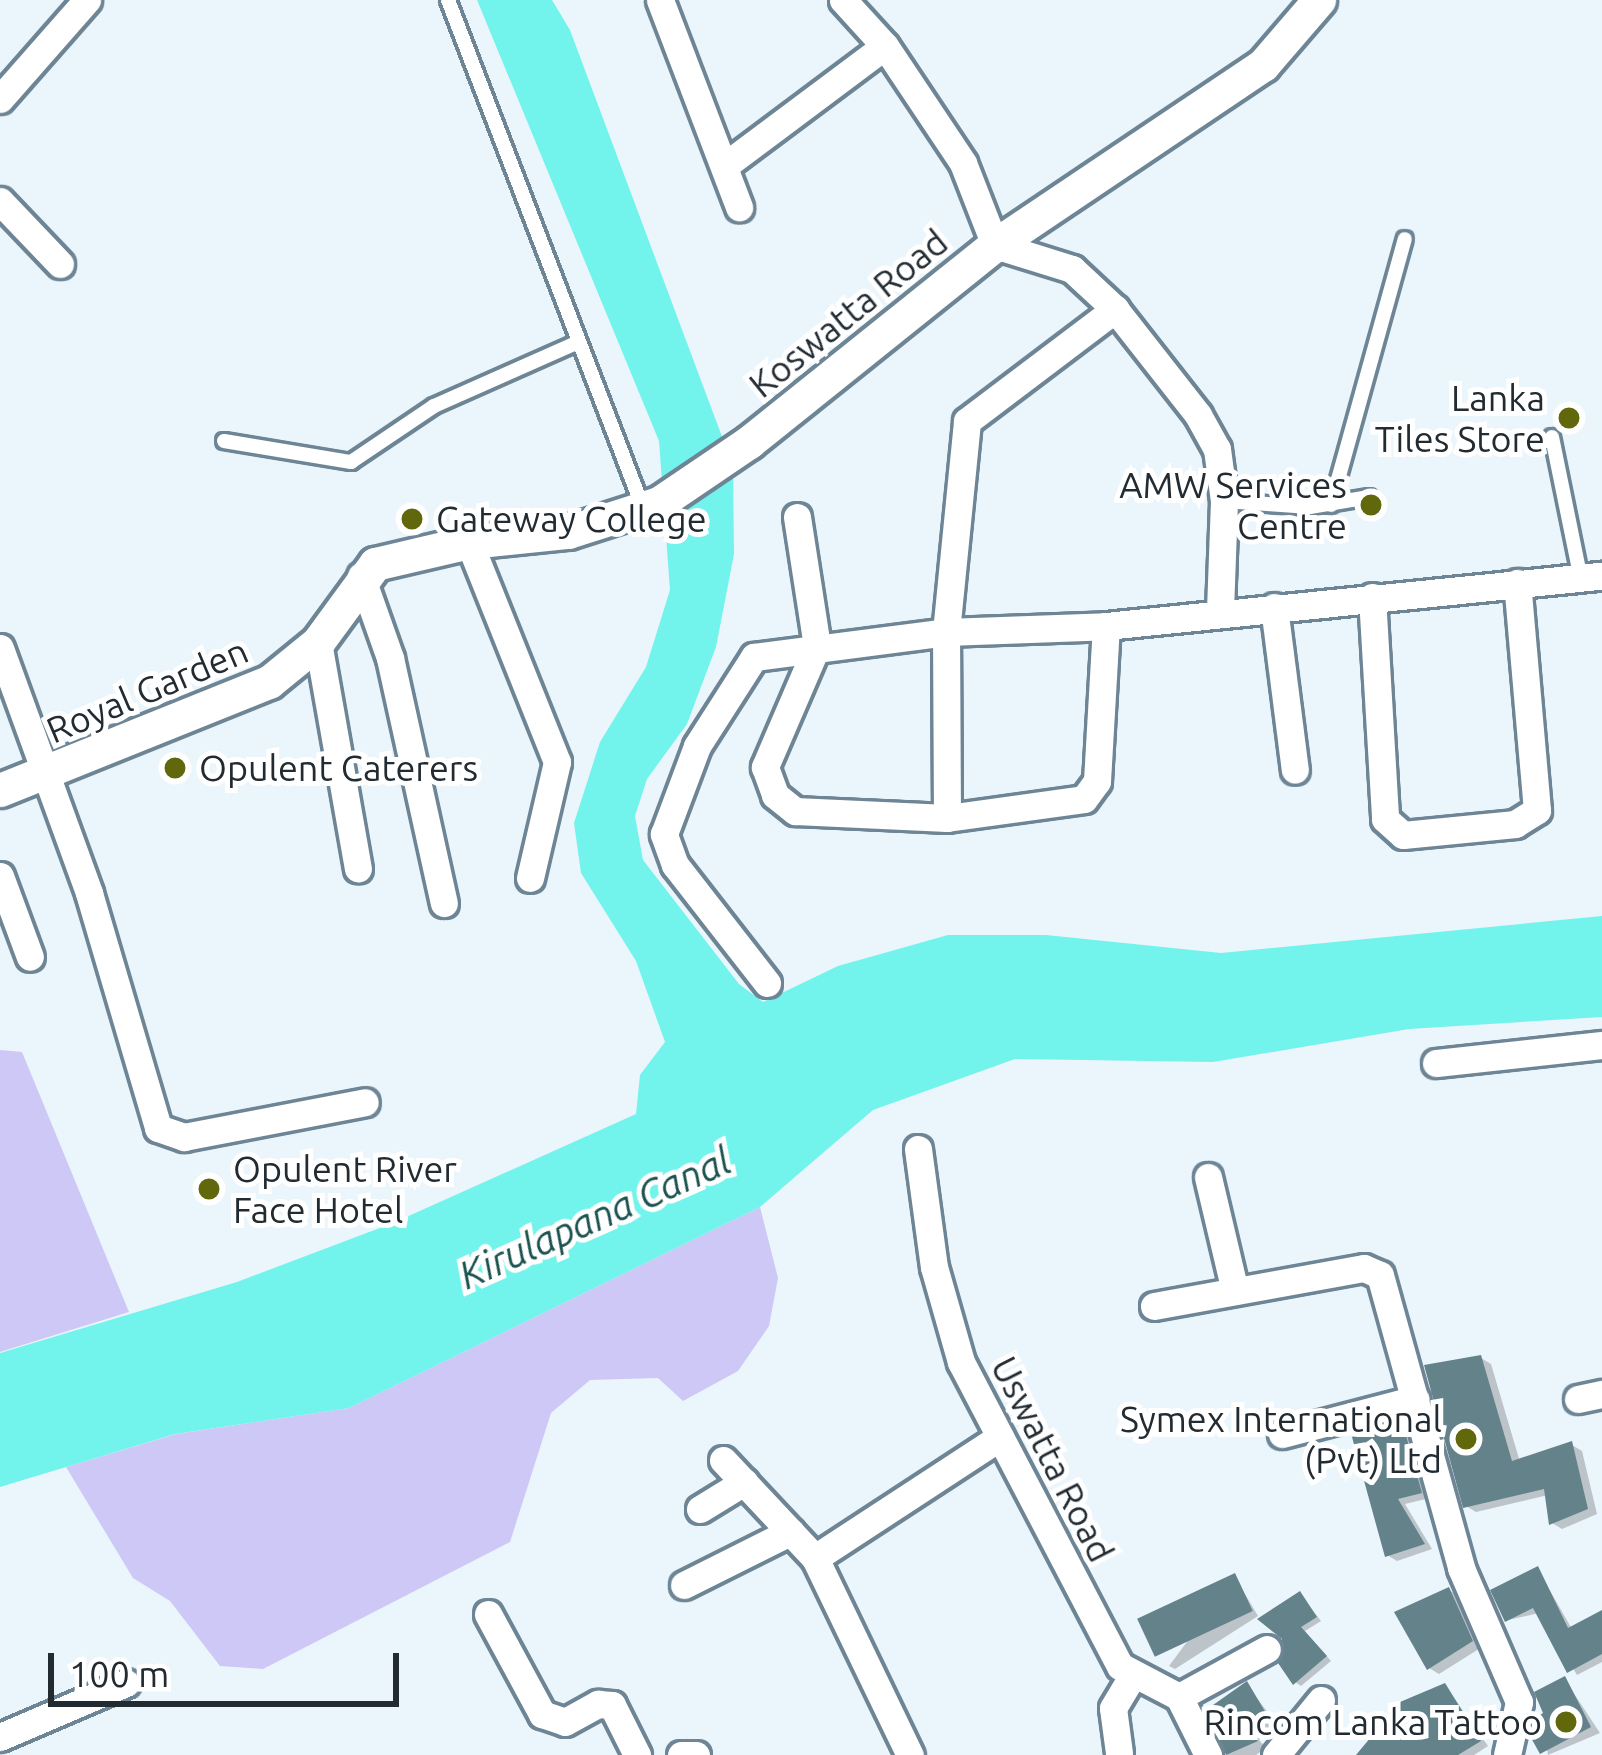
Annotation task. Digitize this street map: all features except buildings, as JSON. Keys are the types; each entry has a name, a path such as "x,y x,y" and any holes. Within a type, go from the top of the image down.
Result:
{"street":[{"path":"0,99 87,0"},
{"path":"660,0 728,164 739,207"},
{"path":"843,0 885,46 963,163 995,245 1072,269 1115,309 1198,416 1217,448 1224,501 1220,612"},
{"name":"Koswatta Road","path":"652,507 749,442 995,245 1263,65 1319,0"},
{"path":"728,164 885,46"},
{"path":"0,201 60,264"},
{"path":"947,818 946,632 968,421 1115,309"},
{"path":"444,903 390,658 361,576 404,553 568,532 652,507"},
{"path":"797,517 817,646 765,767 775,796 795,811 832,817 947,818 1084,799 1097,781 1106,626"},
{"path":"469,542 556,762 530,878"},
{"name":"Royal Garden","path":"0,790 269,682 318,641 361,576"},
{"path":"766,983 675,865 664,834 674,792 742,670 754,657 946,632 1106,626 1591,577"},
{"path":"1372,597 1385,819 1403,835 1515,824 1537,810 1517,583"},
{"path":"1274,607 1295,770"},
{"path":"318,641 358,869"},
{"path":"0,648 46,775 158,1128 184,1137 365,1102"},
{"path":"0,876 30,957"},
{"path":"1436,1063 1602,1045"},
{"name":"Uswatta Road","path":"918,1149 934,1268 962,1362 1132,1676"},
{"path":"1208,1177 1235,1291"},
{"path":"1154,1306 1364,1268 1380,1274 1461,1568 1519,1702 1507,1755"},
{"path":"1282,1434 1416,1399"},
{"path":"815,1558 1000,1437"},
{"path":"723,1460 815,1558 910,1755"},
{"path":"700,1509 744,1482"},
{"path":"684,1586 790,1532"},
{"path":"488,1614 542,1714 565,1722 598,1704 612,1705 637,1755"},
{"path":"1179,1697 1267,1649"},
{"path":"1119,1753 1112,1708 1132,1676 1179,1697 1208,1755"},
{"path":"0,1737 126,1683"},
{"path":"1276,1755 1322,1700"},
{"path":"682,1755 696,1755"}],"lane":[{"path":"434,0 450,3 576,343 652,507"},
{"path":"1331,505 1405,239"},
{"path":"224,441 351,462 434,406 576,343"},
{"path":"1552,437 1591,577"},
{"path":"1224,501 1331,505 1369,497"}],"shaded area":[{"path":"0,1050 22,1052 129,1312 0,1352"},
{"path":"760,1207 778,1278 769,1326 738,1371 683,1401 658,1378 590,1380 551,1413 510,1542 263,1669 220,1666 170,1601 133,1578 66,1467 176,1434 349,1408"}],"water":[{"name":"Kirulapana Canal","path":"477,0 552,0 570,30 733,466 734,554 716,647 687,724 647,779 635,816 643,860 739,984 763,1002 838,966 948,935 1046,935 1221,953 1602,916 1602,1017 1409,1029 1213,1062 1015,1059 873,1110 760,1207 349,1408 175,1434 0,1487 0,1353 237,1282 393,1223 636,1114 640,1075 665,1042 636,961 581,873 574,823 600,742 646,667 670,590 659,441"}],"place":[{"name":"Lanka Tiles Store","path":"1569,418"},
{"name":"AMW Services Centre","path":"1371,505"},
{"name":"Gateway College","path":"412,519"},
{"name":"Opulent Caterers","path":"175,768"},
{"name":"Opulent River Face Hotel","path":"209,1189"},
{"name":"Symex International (Pvt) Ltd","path":"1466,1439"},
{"name":"Rincom Lanka Tattoo","path":"1566,1722"}]}
